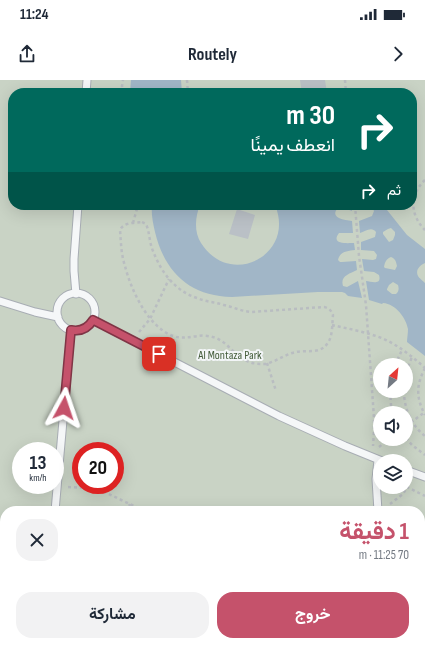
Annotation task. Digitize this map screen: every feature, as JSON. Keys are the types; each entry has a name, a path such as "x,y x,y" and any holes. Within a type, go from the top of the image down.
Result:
{"lane":[{"path":"76,294 74,258 78,210"},
{"path":"76,294 86,297 93,305 94,315 90,324 81,330 76,331 62,325 57,311 58,306 65,297 76,294"},
{"path":"0,301 35,312 58,317"},
{"path":"93,320 279,416 373,457"},
{"path":"61,442 71,330"},
{"path":"413,473 425,477"},
{"path":"55,506 56,494"},
{"path":"377,494 378,506"}],"path":[{"path":"417,190 425,180"},
{"path":"133,223 137,210"},
{"path":"355,210 358,256 369,334 374,431 370,456"},
{"path":"414,210 418,222 425,230"},
{"path":"142,222 146,224 152,250 164,274 170,279 185,292 197,298 224,304 242,311 251,312 324,307 328,308 332,311 333,315 330,339 324,348 318,351 291,353 274,361 260,364 240,358 224,342 215,338 198,336 181,338 166,333 150,319 129,281 122,252 121,227 125,224 133,223 142,222"},
{"path":"133,340 150,319 170,279"},
{"path":"332,324 369,334 387,341 412,358"},
{"path":"398,358 402,350"},
{"path":"413,359 425,368 421,375 418,392 419,400 425,414 413,422"},
{"path":"267,363 276,391"},
{"path":"404,398 410,417 415,426 425,436"},
{"path":"413,446 425,455"},
{"path":"64,487 102,490 134,506"},
{"path":"390,504 403,494 408,487 425,496"},
{"path":"425,560 425,570"}],"green space":[{"name":"Al Montaza Park","path":"0,80 425,80 425,506 0,506"}],"water":[{"path":"131,80 181,80 182,88 130,88"},
{"path":"152,210 198,210 196,229 201,243 213,257 228,264 243,264 257,260 268,251 276,238 279,223 276,210 336,210 335,213 337,217 352,221 353,233 339,233 337,240 344,243 354,243 355,250 342,253 338,260 340,262 356,261 357,270 346,276 342,283 343,286 347,287 358,281 362,298 348,296 342,292 232,297 217,296 204,292 192,287 182,280 165,259 159,247"},
{"path":"387,210 407,235 425,249 425,263 420,266 417,274 425,283 425,356 407,342 408,329 400,312 388,304 382,304 369,300 366,281 378,282 380,278 379,275 374,272 364,271 362,259 373,260 376,259 377,255 374,251 361,250 361,242 375,237 376,232 373,229 370,229 360,233 359,221 372,216 374,211","holes":["391,228 395,232 393,240 389,242 383,234 383,232","391,257 396,261 397,266 395,270 384,267 386,261","393,282 398,285 396,294 392,294 387,290 389,285"]}],"building":[{"path":"300,80 325,80 326,88 301,88"},
{"path":"237,210 255,215 248,239 229,234"}],"route":[{"path":"64,408 71,330 76,331 86,328 93,320 159,354"}]}
